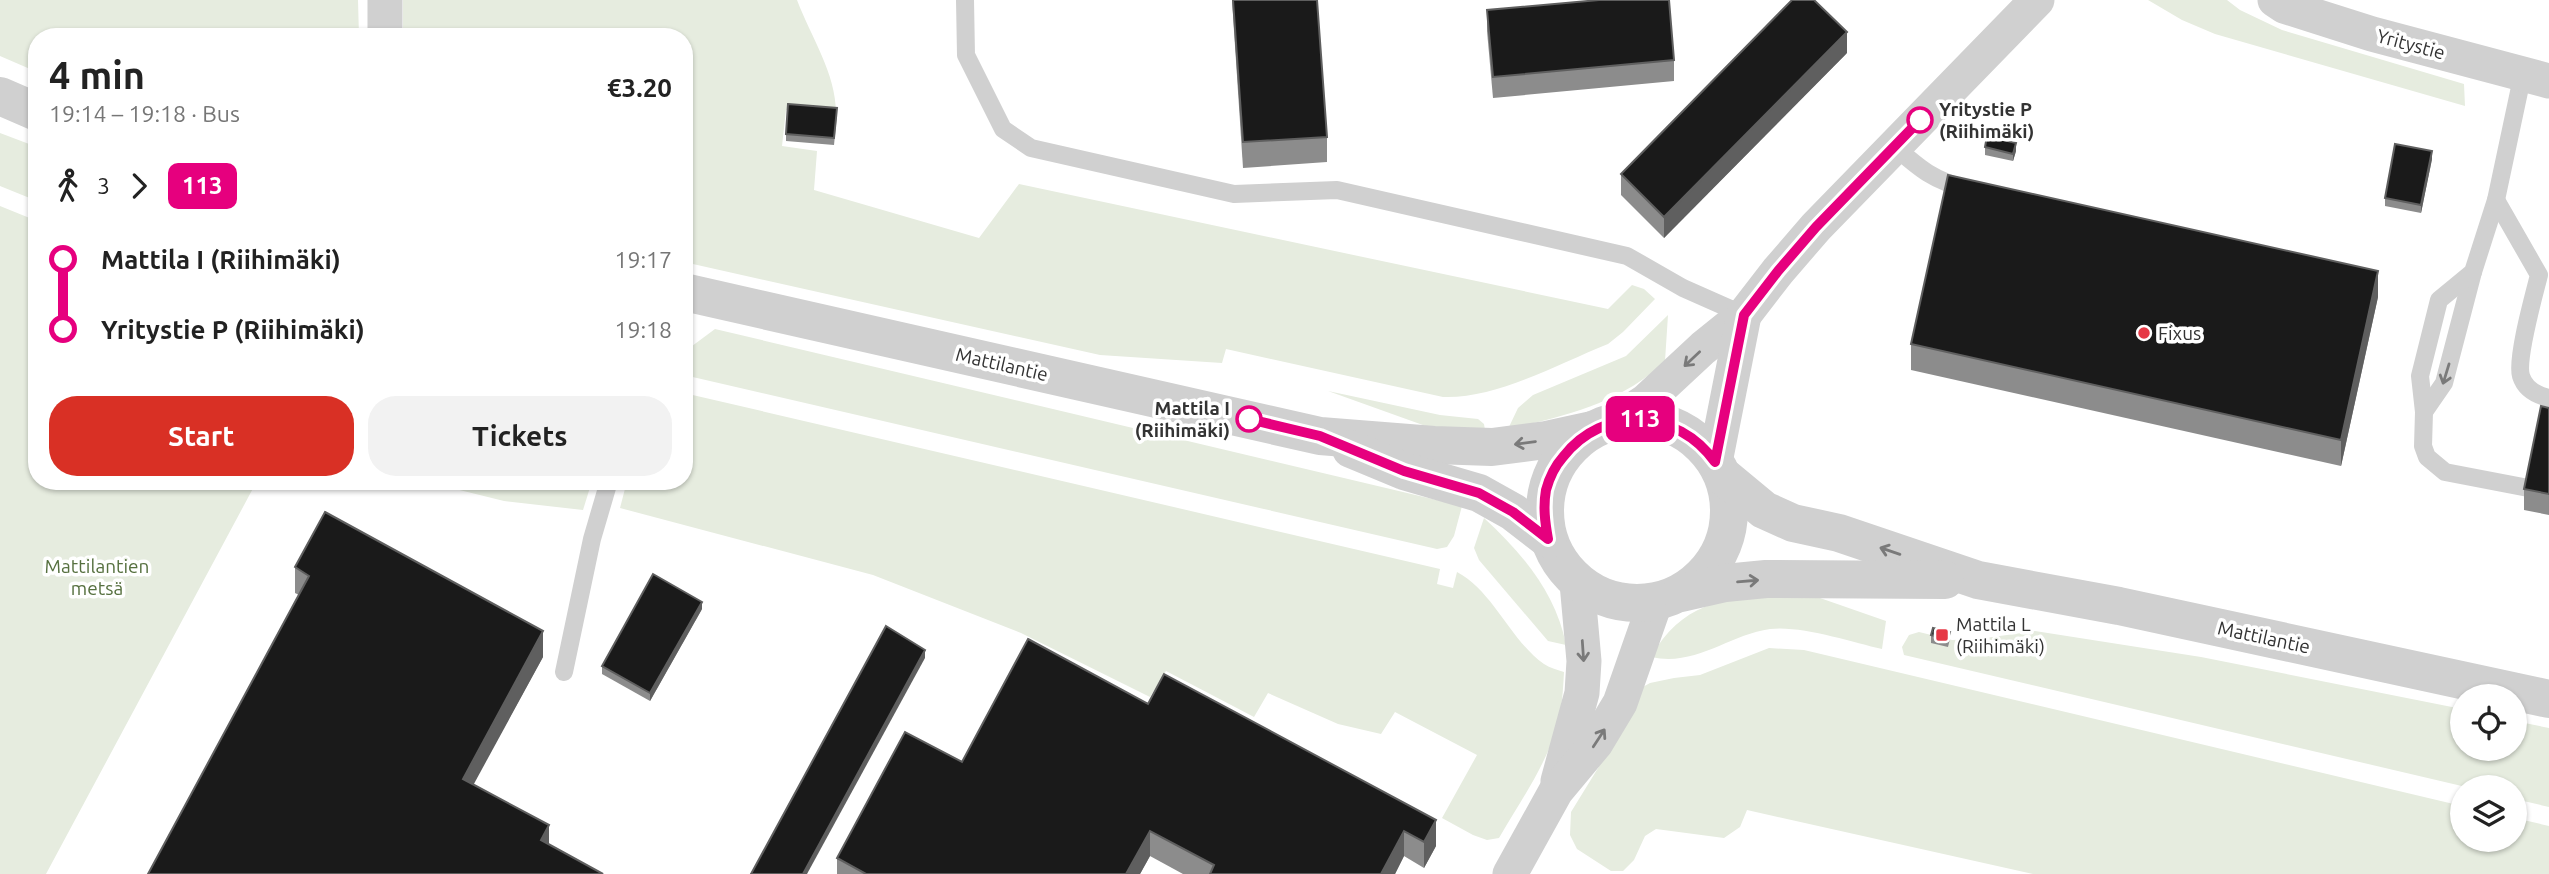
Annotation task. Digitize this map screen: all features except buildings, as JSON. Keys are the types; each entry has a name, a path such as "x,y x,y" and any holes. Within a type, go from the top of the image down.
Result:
{"street":[{"path":"385,0 385,28"},
{"path":"1604,425 1642,419 1667,424 1689,435 1708,452 1719,469 1729,502 1728,530 1719,555 1703,577 1668,598 1627,604 1601,597 1577,583 1559,562 1548,539 1544,514 1547,488 1556,465 1572,444 1604,425 1646,401 1703,348 1744,315 1816,227 2037,0"},
{"name":"Yritystie","path":"2275,0 2284,6 2372,34 2536,77"},
{"path":"0,96 28,108"},
{"name":"Mattilantie","path":"693,294 1320,436 1492,447 1546,440 1604,425"},
{"path":"1719,469 1744,315"},
{"name":"Mattilantie","path":"1320,436 1404,471 1479,493 1513,512 1548,539"},
{"name":"Mattilantie","path":"1719,469 1764,510 1784,519 1839,534 1978,580 2119,606 2549,699"},
{"name":"Mattilantie","path":"1668,598 1725,583 1766,579 1978,580"},
{"path":"1556,791 1582,693 1584,661 1577,583"},
{"path":"1510,874 1556,791 1596,743 1620,703 1668,598"}],"lane":[{"path":"965,0 966,55 1003,129 1031,148 1234,194 1337,190 1627,256 1683,288 1744,315"},
{"path":"2424,412 2444,383 2473,272 2536,77"},
{"path":"1895,146 1920,170 1942,182 1980,191"},
{"path":"2496,200 2539,275 2519,366 2525,385 2532,392 2545,397"},
{"path":"2473,272 2439,300 2420,376 2424,412 2423,446 2427,457 2445,472 2549,492"},
{"path":"564,672 607,490"}],"green space":[{"path":"0,0 358,0 359,28 28,28 28,68 0,56"},
{"path":"403,0 797,0 827,69 835,98 836,113 786,110 782,146 817,151 814,190 979,238 1019,184 1608,309 1632,285 1644,289 1655,299 1608,344 1505,386 1463,396 1443,397 1226,349 1222,363 1100,355 693,264 693,28 403,28"},
{"path":"2148,0 2227,0 2240,10 2282,30 2464,84 2465,106 2215,34 2182,20"},
{"path":"0,133 28,144 28,197 0,186"},
{"name":"Mattilantien metsä","path":"0,206 28,217 28,490 252,490 46,874 0,874"},
{"path":"1668,315 1665,361 1630,388 1592,406 1508,429 1518,408 1533,395 1626,356"},
{"path":"715,329 1462,506 1454,536 1447,547 1437,549 693,377 693,345"},
{"path":"1328,391 1440,415 1478,419 1484,424 1485,430 1434,429"},
{"path":"693,395 1440,569 1437,584 1453,588 1457,572 1481,591 1532,654 1546,665 1564,672 1560,713 1552,741 1539,770 1499,838 1487,840 1442,818 1477,755 1395,712 1381,734 1338,724 1268,693 1254,717 1166,671 1150,697 1021,633 873,575 620,508 625,490 693,490"},
{"path":"459,490 589,490 583,510 504,501"},
{"path":"1484,518 1536,575 1554,608 1566,645 1548,641 1479,560 1474,548"},
{"path":"1770,597 1820,598 1886,621 1882,649 1826,635 1782,628 1755,632 1683,658 1651,657 1667,634 1684,618 1724,601"},
{"path":"2035,631 2201,657 2450,707 2450,761 2527,761 2527,723 2549,728 2549,807 2527,802 2527,775 2450,775 2450,783 1904,655 1902,647 1909,635 1919,632 1952,640"},
{"path":"1769,648 1804,650 2450,803 2450,852 2527,852 2527,821 2549,826 2549,874 2033,874 1747,810 1740,827 1724,838 1656,829 1645,836 1634,860 1623,871 1611,871 1577,849 1570,835 1571,812 1627,721 1641,688 1650,683 1700,675"}],"bus line":[{"name":"113","path":"1249,419 1320,436 1404,471 1479,493 1513,512 1548,539 1544,514 1547,488 1556,465 1572,444 1592,430 1616,421 1642,419 1667,424 1689,435 1715,462 1744,315 1816,227 1920,120"}],"place":[{"name":"Yritystie P (Riihimäki)","path":"1920,120"},
{"name":"Fixus","path":"2144,333"},
{"name":"Mattila I (Riihimäki)","path":"1249,419"},
{"name":"Mattila L (Riihimäki)","path":"1942,635"}]}
